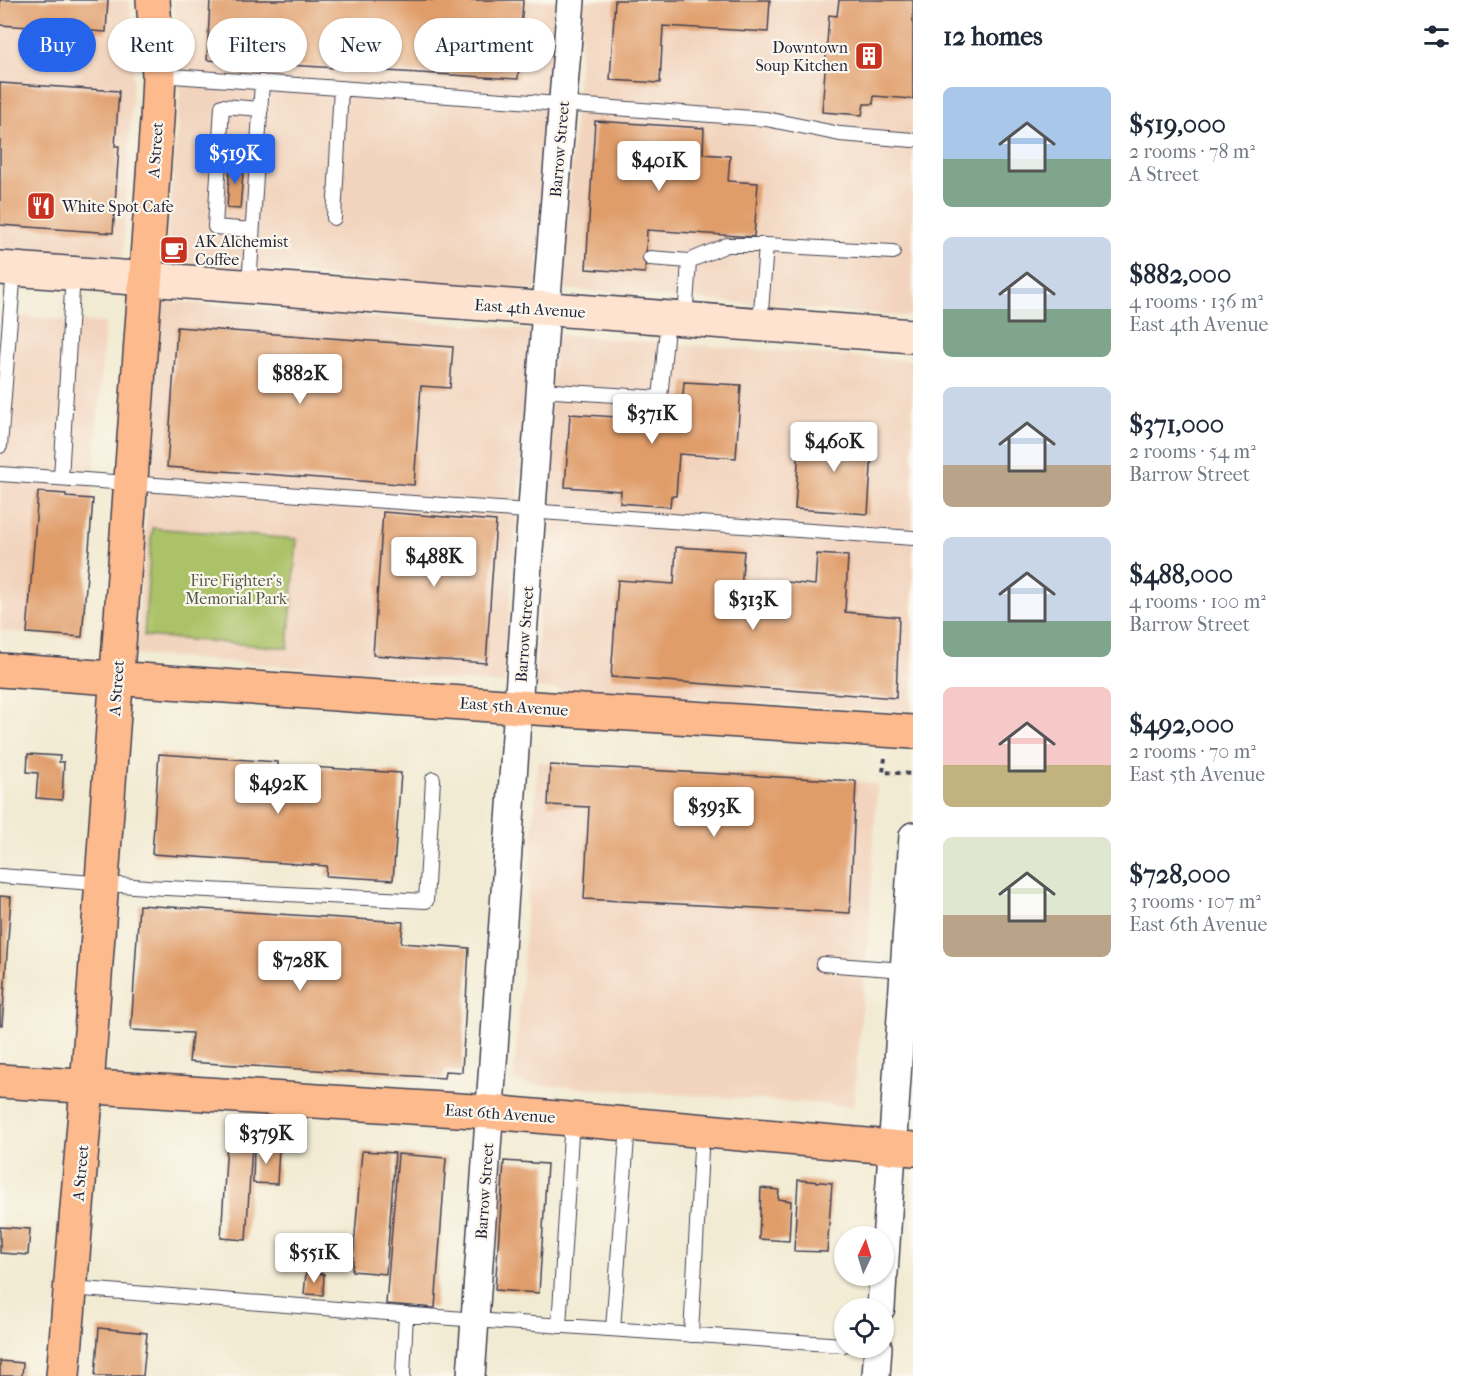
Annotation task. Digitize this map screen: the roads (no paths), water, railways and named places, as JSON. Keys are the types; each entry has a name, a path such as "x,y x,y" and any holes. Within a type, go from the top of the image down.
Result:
{"main road":[{"name":"A Street","path":"63,1376 87,1087 157,120 159,75 153,0"},
{"name":"East 4th Avenue","path":"7,268 913,336"},
{"name":"East 5th Avenue","path":"0,669 519,707 913,732"},
{"name":"East 6th Avenue","path":"0,1081 489,1112 903,1148"}],"street":[{"name":"Barrow Street","path":"471,1376 540,390 571,0"},
{"path":"891,1226 903,1148 907,958 913,836"},
{"path":"876,1376 877,1358"}],"lane":[{"path":"159,75 766,119 840,134 913,140"},
{"path":"249,286 262,82"},
{"path":"334,218 342,88"},
{"path":"252,230 215,227 222,106 261,109"},
{"path":"650,258 689,261 727,245 893,252"},
{"path":"760,325 766,245"},
{"path":"540,390 660,398 689,261"},
{"path":"0,447 7,268"},
{"path":"61,478 74,273"},
{"path":"0,474 913,538"},
{"path":"0,876 102,884 426,901 433,779"},
{"path":"823,964 907,958"},
{"path":"559,1326 573,1119"},
{"path":"613,1329 628,1124"},
{"path":"691,1335 702,1131"},
{"path":"70,1288 475,1320 834,1344"},
{"path":"403,1376 406,1314"}],"place":[{"name":"Downtown Soup Kitchen","path":"869,56"},
{"name":"White Spot Cafe","path":"41,206"},
{"name":"AK Alchemist Coffee","path":"174,250"}],"park label":[{"name":"Fire Fighter's Memorial Park","path":"236,589"}]}
